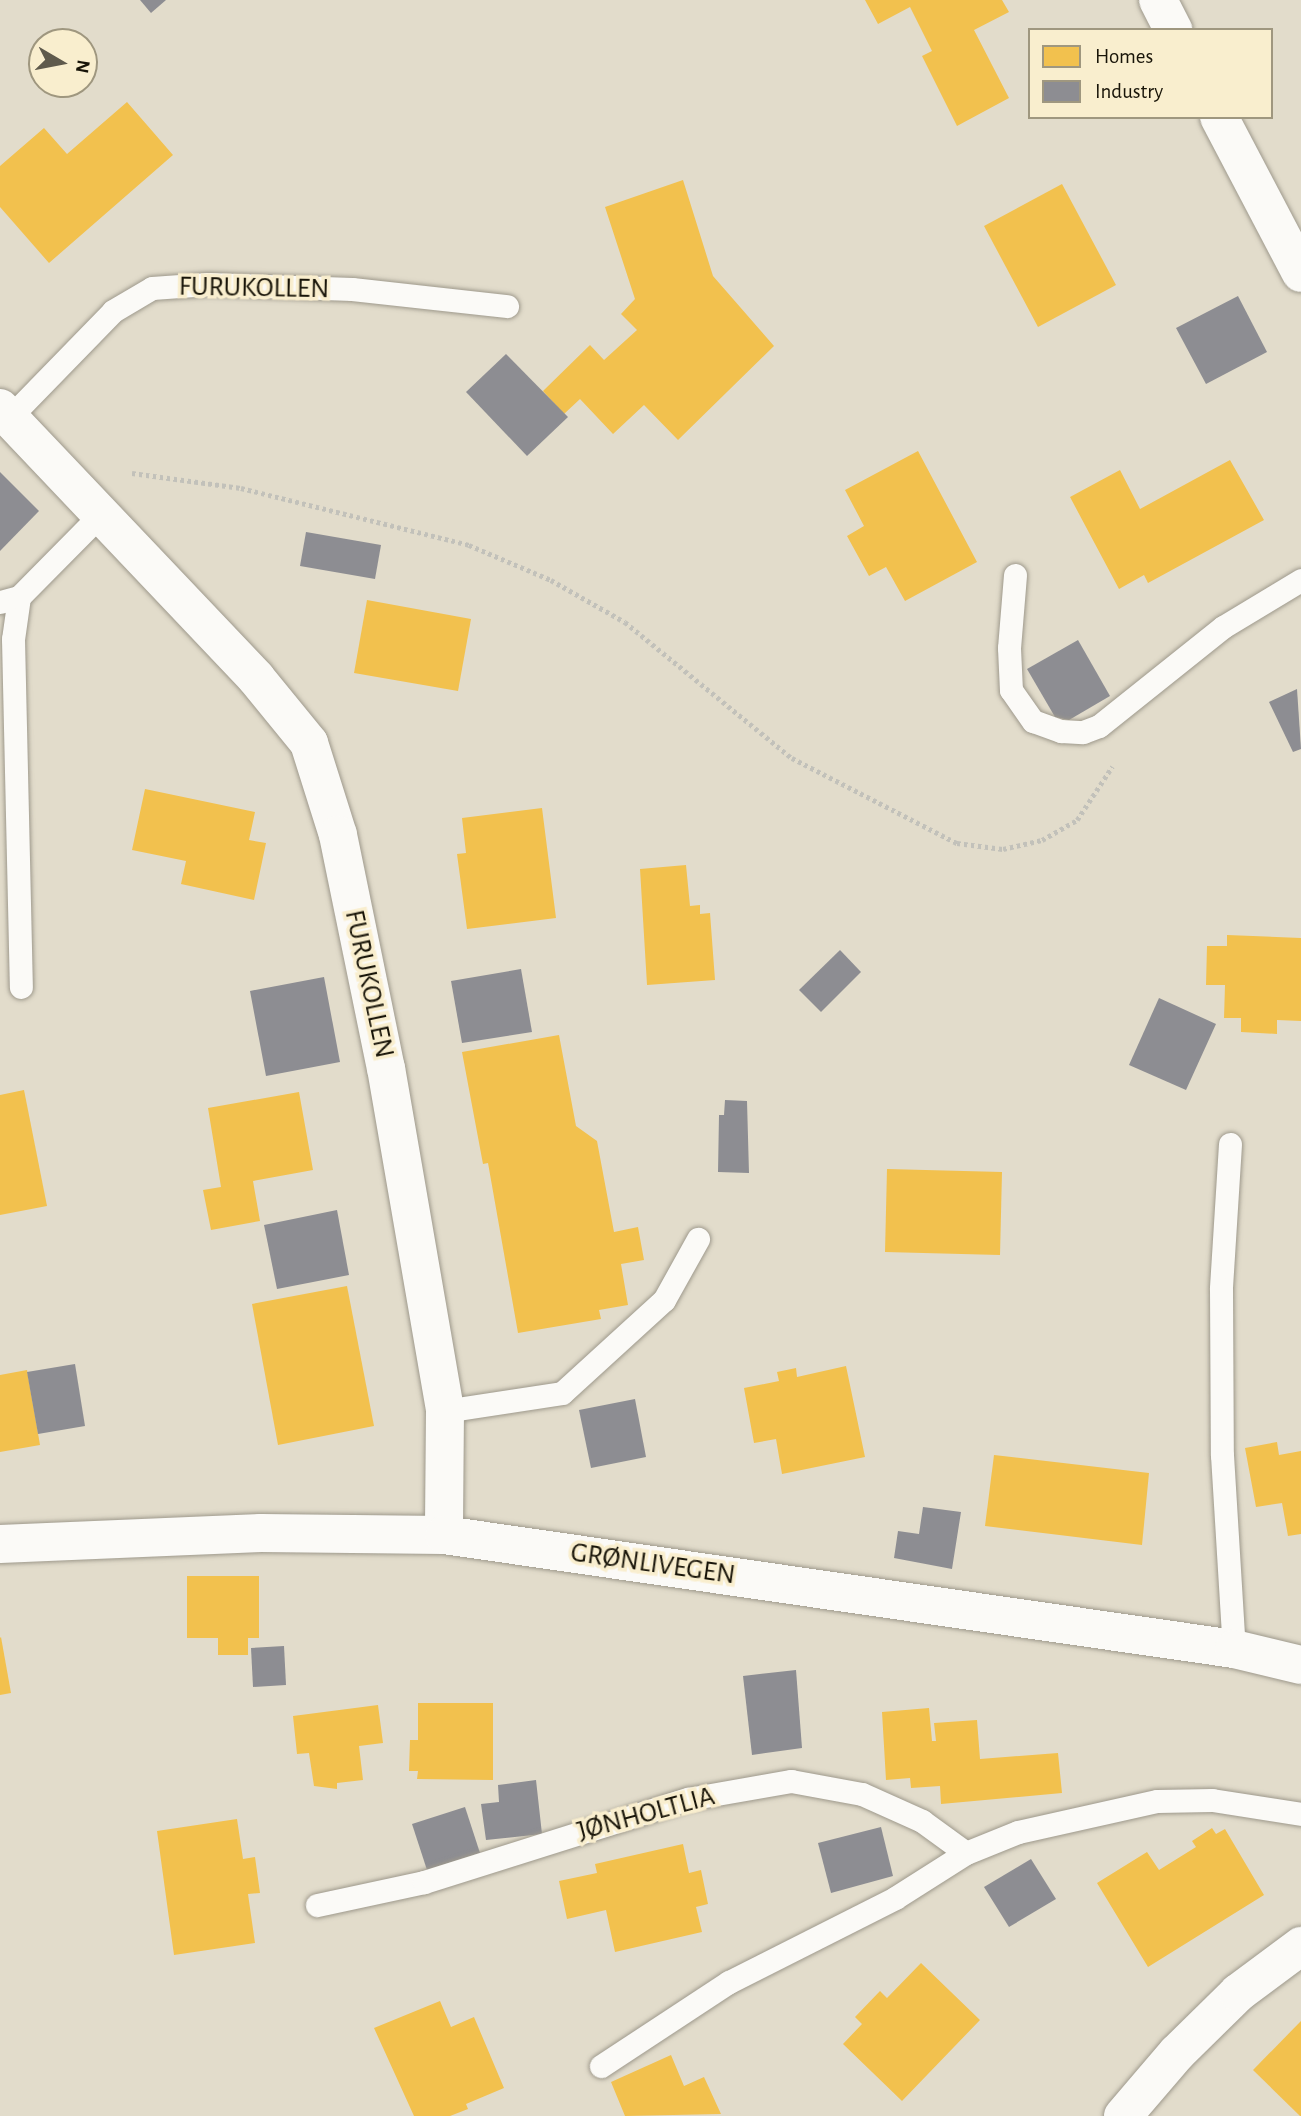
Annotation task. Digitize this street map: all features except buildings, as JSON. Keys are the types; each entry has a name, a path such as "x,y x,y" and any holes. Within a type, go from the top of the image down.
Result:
{"street":[{"path":"1158,0 1172,28"},
{"path":"1220,119 1301,272"},
{"name":"FURUKOLLEN","path":"5,412 103,512 256,678 309,744 338,835 381,1042 445,1411 444,1535"},
{"name":"GRØNLIVEGEN","path":"0,1544 261,1533 444,1535 1234,1649 1301,1665"},
{"path":"1124,2116 1177,2053 1238,1993 1301,1945"}],"lane":[{"name":"FURUKOLLEN","path":"5,412 113,311 152,288 208,284 352,289 507,306"},
{"path":"21,987 10,600 103,512"},
{"path":"1015,575 1009,648 1012,690 1032,721 1061,731 1083,732 1099,726 1223,627 1301,580"},
{"path":"1230,1144 1221,1289 1222,1455 1234,1649"},
{"path":"445,1411 562,1393 664,1300 698,1239"},
{"name":"JØNHOLTLIA","path":"317,1905 424,1882 688,1799 791,1781 862,1794 922,1821 966,1853"},
{"path":"601,2066 729,1982 895,1898 966,1853 1018,1832 1157,1801 1212,1800 1301,1814"}],"path":[{"path":"103,512 119,471 241,488 469,545 551,580 625,622 792,758 957,843 1003,849 1042,841 1077,820 1101,789 1118,755"}]}
